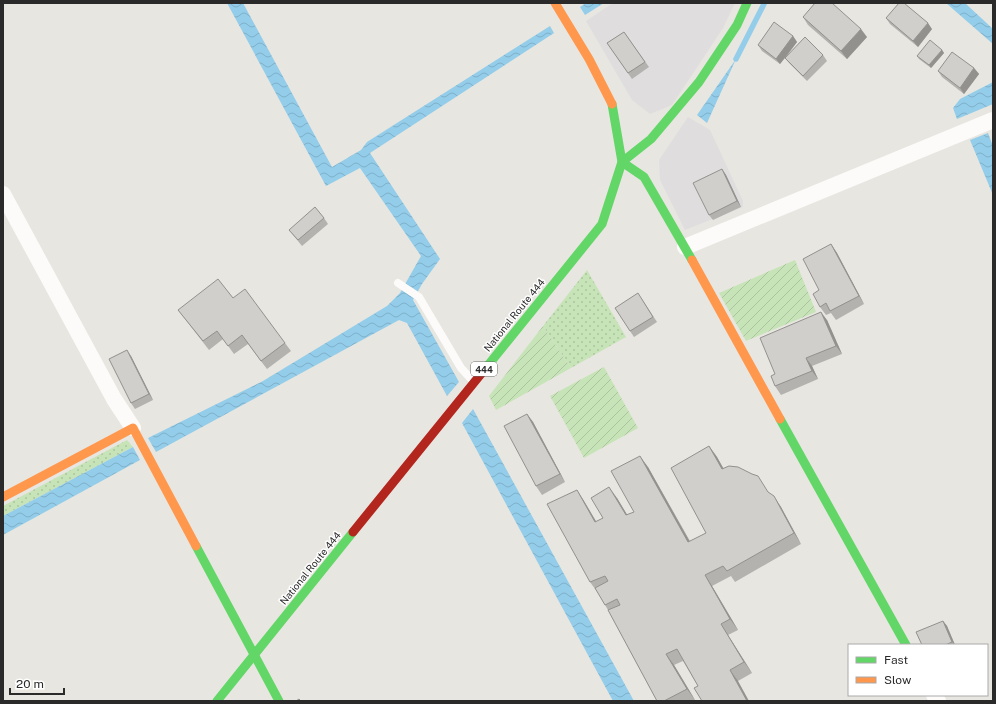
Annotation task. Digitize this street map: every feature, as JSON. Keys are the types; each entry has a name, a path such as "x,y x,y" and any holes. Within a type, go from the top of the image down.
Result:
{"main road":[{"name":"National Route 444","path":"217,701 602,224 622,162 612,104 589,59 555,3"},
{"path":"747,3 737,25 699,82 651,139 622,162 644,177 905,644"},
{"path":"3,497 133,428 279,701"}],"street":[{"path":"685,248 993,120"},
{"path":"3,194 114,399 133,428"}],"lane":[{"path":"398,283 420,298 461,368 474,382"}],"shaded area":[{"path":"613,3 735,3 723,28 672,105 650,114 632,100 586,21"},
{"path":"688,117 710,130 743,201 743,207 685,230 660,180 659,160"}],"green space":[{"path":"795,260 816,312 746,341 719,293"},
{"path":"587,270 626,337 571,368 543,326"},
{"path":"543,326 571,368 496,410 489,396"},
{"path":"604,367 638,428 584,458 550,396"},
{"path":"127,440 133,447 3,516 3,506"}],"water":[{"path":"227,3 243,3 332,167 361,150 367,142 550,26 554,33 370,153 440,259 422,284 413,300 459,382 447,396 407,323 399,320 156,452 148,438 263,381 387,306 400,293 421,256 360,168 326,186"},
{"path":"586,3 604,3 585,15 580,7"},
{"path":"946,3 965,3 993,29 993,44"},
{"path":"736,59 707,123 697,115"},
{"path":"993,82 993,104 957,119 953,108 960,99"},
{"path":"988,133 993,146 993,195 970,140"},
{"path":"473,409 634,701 613,701 462,423"},
{"path":"133,447 140,460 3,535 3,516"}],"building":[{"path":"815,3 832,3 861,29 841,51 803,17"},
{"path":"899,3 904,3 928,23 913,41 886,18"},
{"path":"774,22 793,36 776,59 758,45"},
{"path":"624,32 645,62 628,73 607,43"},
{"path":"805,37 823,55 803,76 785,58"},
{"path":"930,40 942,50 929,65 917,56"},
{"path":"952,52 974,68 960,88 938,71"},
{"path":"722,169 737,201 709,215 693,183"},
{"path":"315,207 324,218 298,240 289,230"},
{"path":"831,244 859,296 830,311 826,303 820,307 813,294 819,290 803,259"},
{"path":"218,279 233,298 245,289 285,343 261,361 242,335 228,346 217,331 203,341 178,310"},
{"path":"638,293 653,317 630,331 615,308"},
{"path":"821,312 836,346 806,358 812,371 775,386 771,376 775,374 760,338"},
{"path":"127,350 149,394 131,403 109,359"},
{"path":"527,414 560,474 536,486 504,426"},
{"path":"709,446 722,469 729,466 738,467 758,476 768,492 774,496 794,533 727,571 723,566 705,575 730,619 721,624 744,662 730,670 747,701 702,701 694,688 698,686 677,649 666,654 687,689 664,701 657,701 608,610 620,605 617,599 605,605 595,588 608,581 605,576 590,582 547,504 577,490 595,522 603,518 591,498 609,487 626,515 634,512 611,471 640,456 688,542 706,533 671,468"},
{"path":"943,621 952,642 947,644 922,644 916,632"}],"waterway":[{"path":"736,59 764,4"}],"traffic: fast":[{"path":"692,260 644,177 622,162 651,139 699,82 737,25 747,3"},
{"path":"485,369 602,224 622,162 612,104"},
{"path":"780,419 905,644"},
{"path":"217,701 353,532"},
{"path":"196,546 279,701"}],"traffic: slow":[{"path":"555,3 589,59 612,104"},
{"path":"692,260 780,419"},
{"path":"3,497 133,428 196,546"}],"traffic: jam":[{"path":"353,532 485,369"}]}
